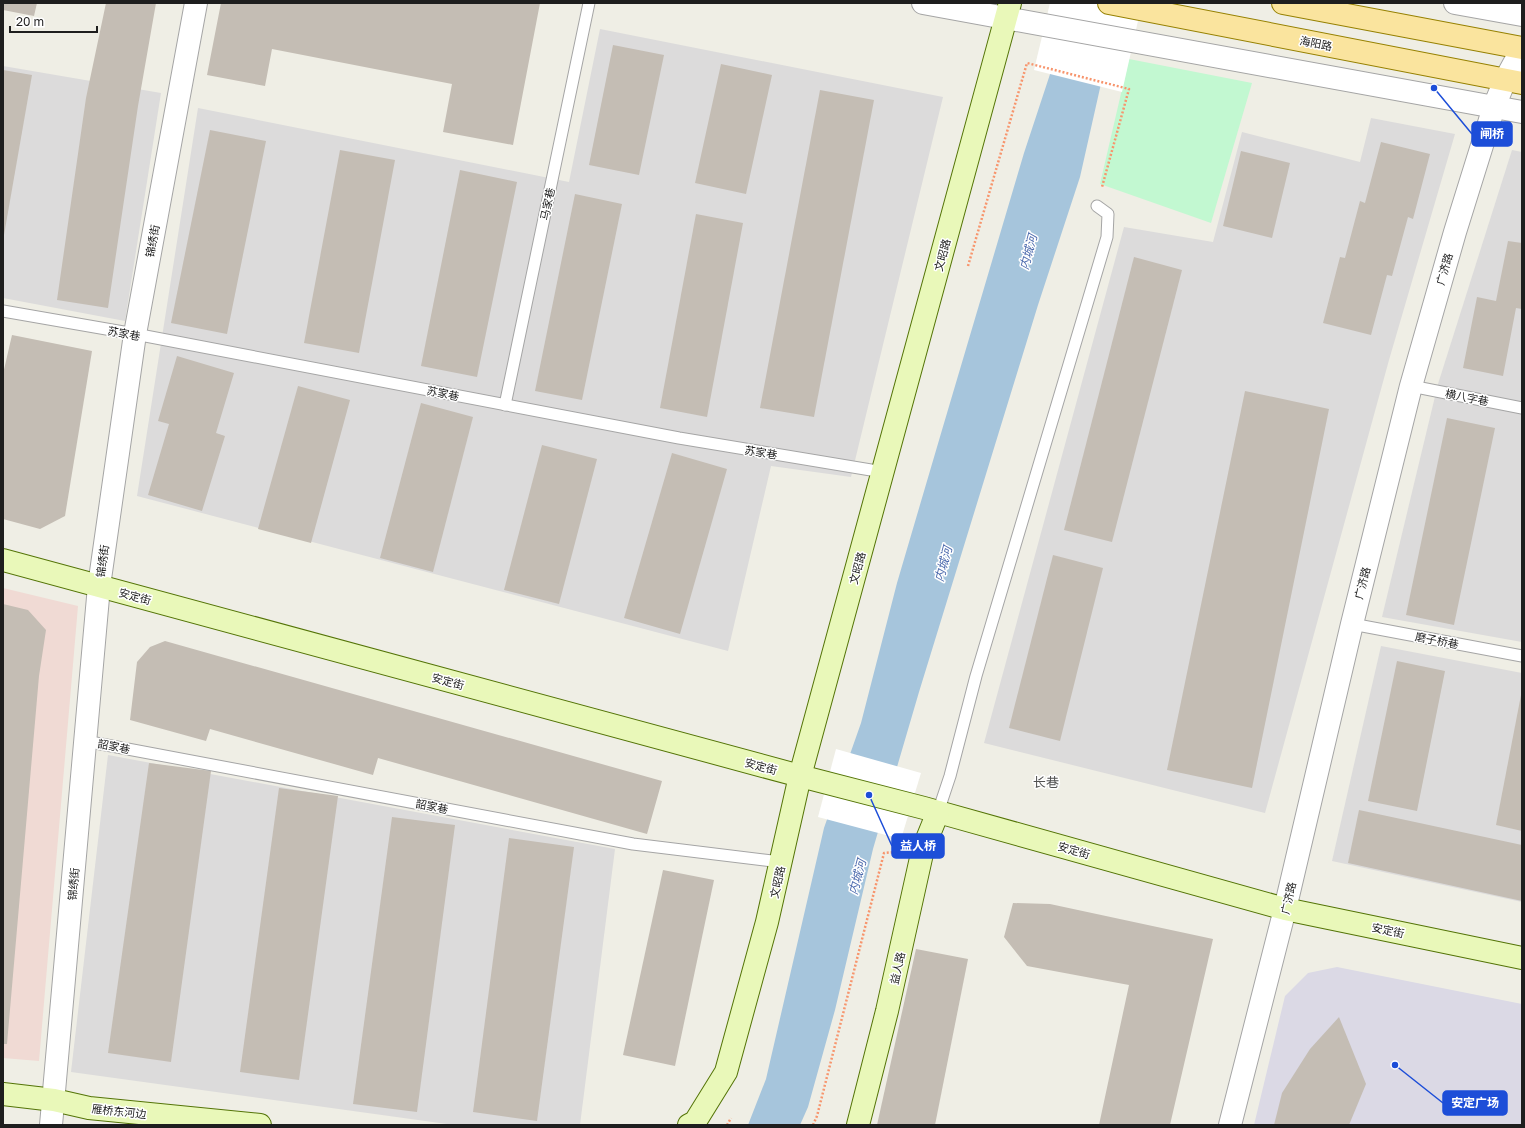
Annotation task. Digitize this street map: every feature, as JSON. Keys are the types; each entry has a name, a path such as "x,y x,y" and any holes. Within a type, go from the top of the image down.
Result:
{"main road":[{"name":"海阳路","path":"1109,3 1514,81"},
{"path":"1283,3 1522,49"}],"street":[{"name":"锦绣街","path":"51,1125 99,586 135,334 196,3"},
{"path":"923,3 1009,11 1052,26 1522,112"},
{"path":"1455,3 1522,15"},
{"name":"文昭路","path":"690,1125 695,1122 726,1072 765,930 781,862 809,779 883,472 1009,11"},
{"name":"广济路","path":"1230,1125 1285,909 1352,624 1411,386 1455,232 1494,107 1514,81 1522,49"},
{"name":"安定街","path":"3,560 809,779 931,810 1285,909 1522,958"},
{"name":"益人路","path":"858,1125 887,1011 931,810"},
{"name":"雁桥东河边","path":"3,1094 54,1100 89,1108 260,1125"}],"lane":[{"name":"马家巷","path":"505,405 589,3"},
{"path":"931,810 950,776 976,676 1108,237 1108,214 1097,206"},
{"name":"苏家巷","path":"3,311 135,334 679,438 883,472"},
{"name":"横八字巷","path":"1411,386 1522,408"},
{"name":"磨子桥巷","path":"1352,624 1522,656"},
{"name":"韶家巷","path":"85,741 632,844 781,862"}],"path":[{"path":"1027,62 1129,89"},
{"path":"813,1125 817,1116 884,853 923,849"}],"shaded area":[{"path":"600,29 943,97 851,477 771,466 728,651 137,496 198,108 569,182"},
{"path":"3,66 161,93 125,321 3,298"},
{"path":"1371,118 1455,134 1389,360 1265,813 984,743 1124,227 1213,242 1242,132 1360,162"},
{"path":"1512,150 1522,152 1522,642 1382,617 1438,384"},
{"path":"3,588 78,606 39,1061 3,1058"},
{"path":"1381,646 1522,673 1522,902 1332,861"},
{"path":"108,755 615,849 580,1125 454,1125 71,1072"},
{"path":"1337,967 1522,1004 1522,1125 1254,1125 1285,996 1308,973"}],"green space":[{"path":"1129,59 1252,83 1211,223 1100,184"}],"water":[{"name":"内城河","path":"1057,53 1107,57 1080,177 1038,305 919,692 873,849 835,1010 808,1107 800,1125 748,1125 766,1079 824,828 861,723 897,583 1024,153"}],"pier":[{"path":"1050,3 1142,3 1122,92 1034,70"},
{"path":"836,749 921,773 901,839 818,817"}],"building":[{"path":"3,3 37,3 34,16 3,10"},
{"path":"106,3 156,3 138,106 108,308 57,300 86,98"},
{"path":"221,3 540,3 513,145 443,132 452,84 272,49 265,86 207,75"},
{"path":"613,45 664,55 639,175 589,165"},
{"path":"721,64 772,75 746,194 695,183"},
{"path":"3,70 32,75 4,235 3,235"},
{"path":"820,90 874,100 814,417 760,408"},
{"path":"210,130 266,141 227,334 171,323"},
{"path":"1381,142 1430,154 1413,219 1408,217 1392,276 1387,275 1371,335 1323,323 1340,257 1345,258 1360,201 1365,203"},
{"path":"340,150 395,160 359,353 304,343"},
{"path":"1241,151 1290,163 1272,238 1223,226"},
{"path":"460,170 517,182 477,377 421,366"},
{"path":"575,194 622,204 582,400 535,391"},
{"path":"696,214 743,223 707,417 660,408"},
{"path":"1508,241 1522,243 1522,309 1516,308 1503,376 1463,368 1477,297 1496,301"},
{"path":"1134,257 1182,270 1112,542 1064,530"},
{"path":"12,335 92,351 65,516 40,529 3,519 3,374"},
{"path":"177,356 234,373 216,433 225,436 202,511 148,495 169,424 158,421"},
{"path":"298,386 350,400 311,543 258,529"},
{"path":"1245,391 1329,409 1252,788 1167,770"},
{"path":"421,403 473,417 433,572 380,558"},
{"path":"1447,418 1495,428 1454,625 1406,615"},
{"path":"542,445 597,459 559,604 504,590"},
{"path":"672,453 727,469 680,634 624,618"},
{"path":"1053,555 1103,568 1060,741 1009,728"},
{"path":"3,604 28,610 46,630 39,676 7,1044 3,1044"},
{"path":"165,641 662,781 647,834 378,758 373,775 210,729 206,741 130,720 137,662 150,647"},
{"path":"1397,661 1445,671 1417,811 1368,801"},
{"path":"1522,695 1522,831 1496,825"},
{"path":"149,763 211,771 171,1062 108,1053"},
{"path":"279,788 338,796 299,1080 240,1072"},
{"path":"1359,810 1522,845 1522,901 1348,863"},
{"path":"392,817 455,825 417,1112 353,1104"},
{"path":"509,838 574,847 537,1121 473,1112"},
{"path":"663,870 714,880 675,1066 623,1055"},
{"path":"1013,903 1050,904 1213,939 1170,1125 1099,1125 1129,985 1027,966 1004,937"},
{"path":"916,949 968,959 935,1125 877,1125"},
{"path":"1339,1017 1366,1084 1349,1125 1274,1125 1282,1093 1310,1049"}],"place":[{"name":"闸桥","path":"1434,88"},
{"name":"益人桥","path":"869,795"},
{"name":"安定广场","path":"1395,1065"}],"district":[{"name":"长巷","path":"1046,782"}]}
